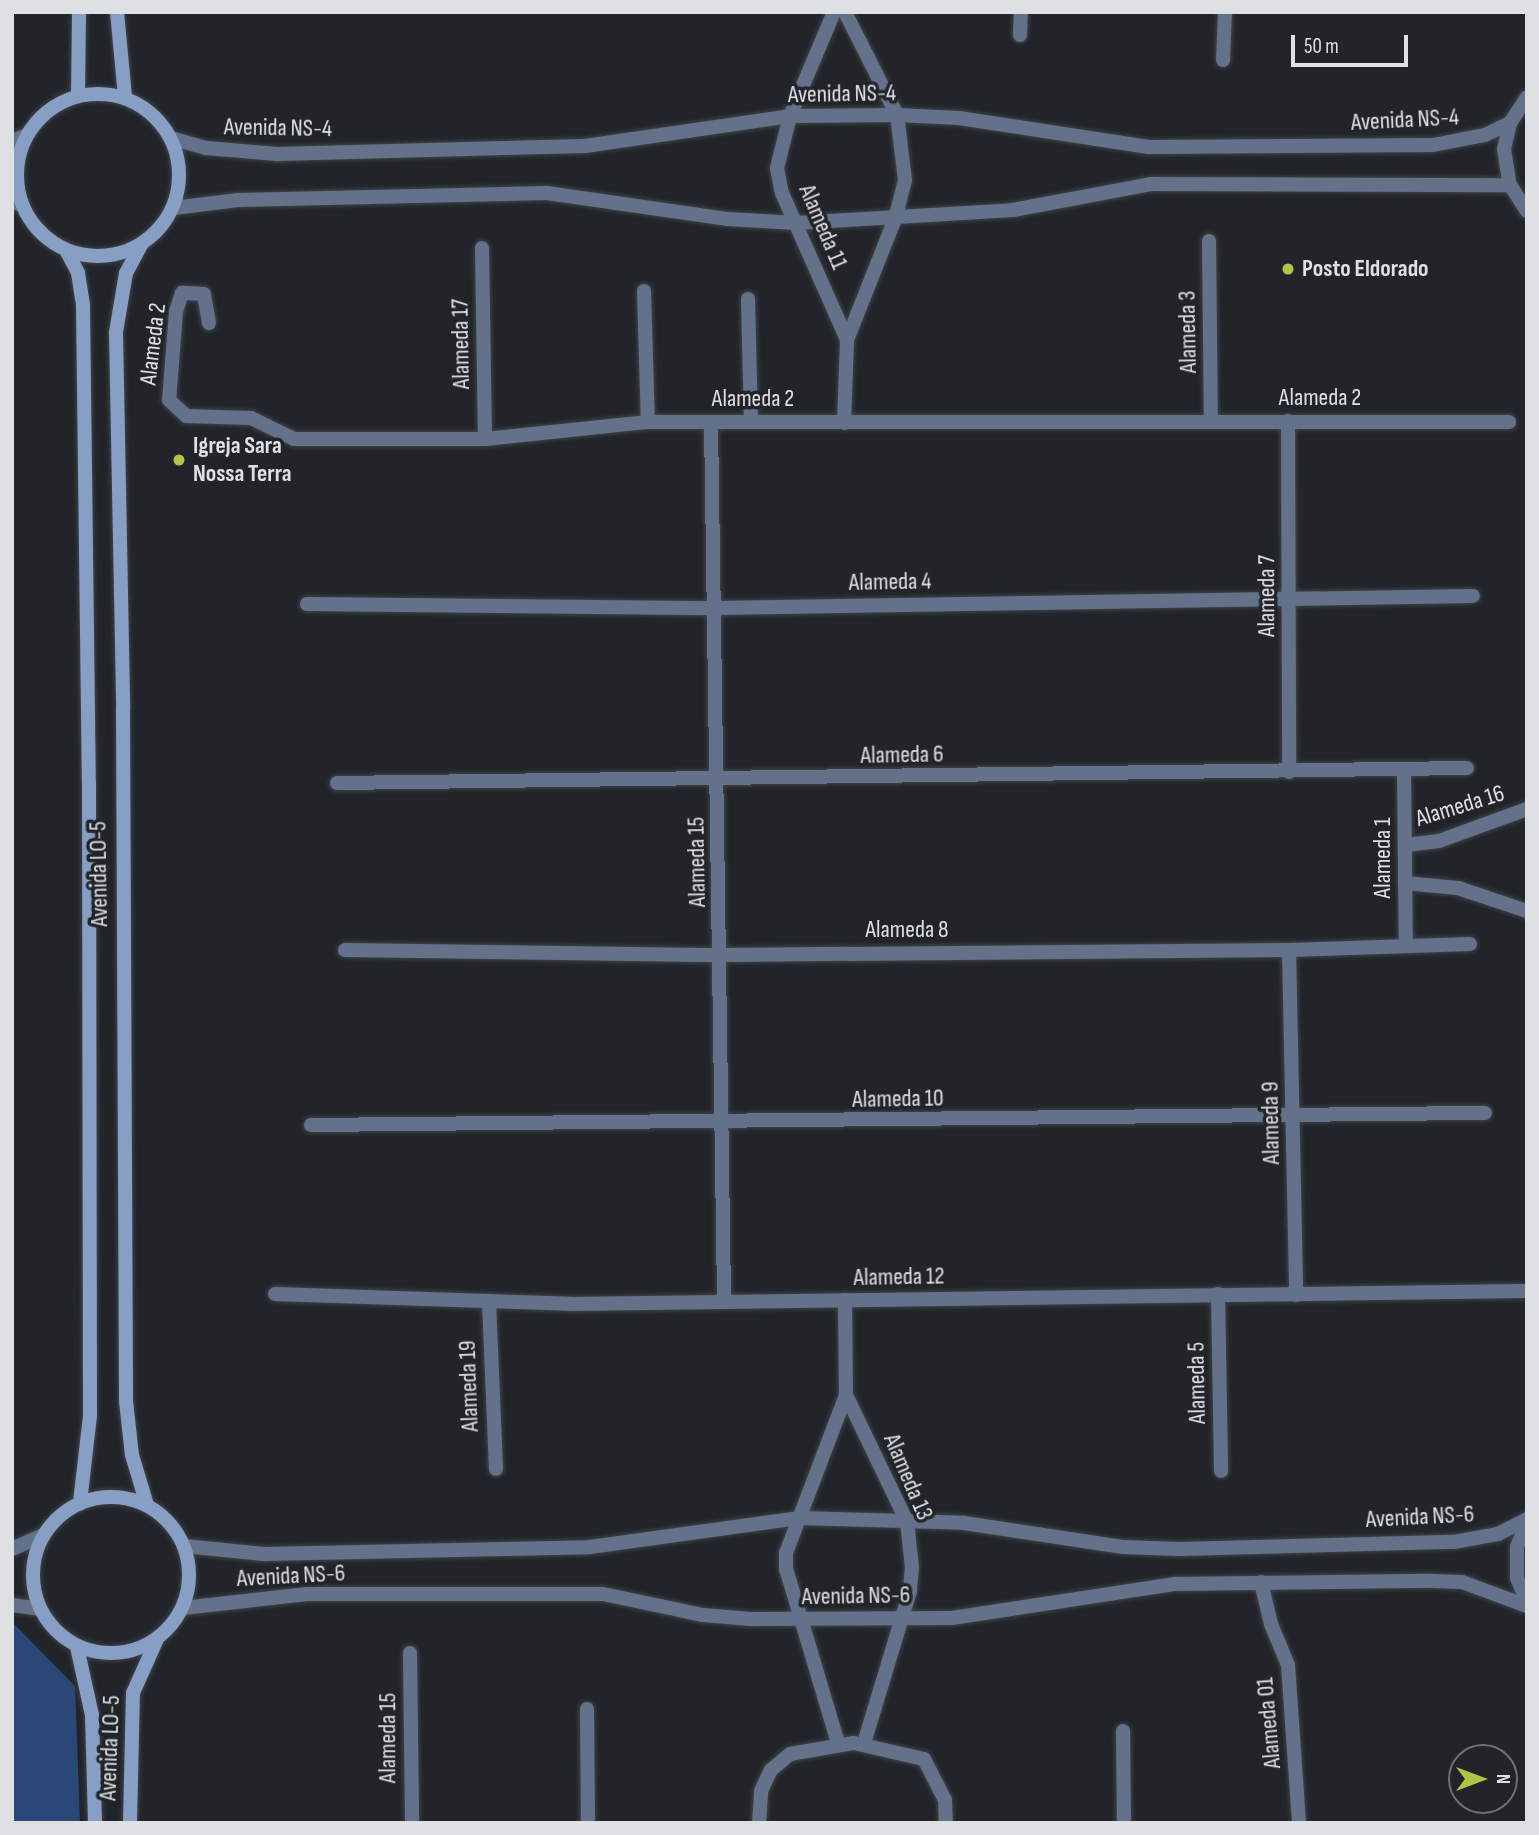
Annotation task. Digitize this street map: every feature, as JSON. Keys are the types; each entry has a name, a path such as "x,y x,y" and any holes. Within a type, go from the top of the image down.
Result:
{"main road":[{"path":"78,95 79,12"},
{"path":"117,12 125,97"},
{"path":"102,92 125,97 144,106 171,138 180,173 173,208 162,226 141,245 117,255 91,257 66,250 40,232 17,203 17,170 27,135 54,106 78,95 102,92"},
{"name":"Avenida LO-5","path":"141,245 126,272 116,331 123,709 126,1401 132,1455 147,1505"},
{"name":"Avenida LO-5","path":"66,250 78,273 83,305 89,783 90,1416 80,1503"},
{"path":"103,1497 147,1505 169,1522 184,1546 189,1588 183,1608 158,1639 132,1652 104,1654 77,1647 62,1637 40,1609 34,1572 44,1535 60,1516 80,1503 103,1497"},
{"name":"Avenida LO-5","path":"130,1823 133,1693 158,1639"},
{"name":"Avenida LO-5","path":"77,1647 92,1716 95,1823"}],"street":[{"name":"Alameda 11","path":"834,12 790,116 777,168 782,193 847,340"},
{"name":"Alameda 11","path":"844,423 847,340 895,219 905,180 897,115 845,12"},
{"path":"1020,35 1021,12"},
{"path":"1223,60 1225,12"},
{"path":"1527,97 1510,122 1504,149 1510,185 1527,211"},
{"name":"Avenida NS-4","path":"171,138 207,148 277,154 571,146 790,116 897,115 959,118 1149,147 1433,145 1485,135 1510,122"},
{"path":"12,141 27,135"},
{"path":"173,208 239,200 547,193 728,219 796,223 1013,210 1152,184 1510,185"},
{"name":"Alameda 3","path":"1209,241 1211,422"},
{"name":"Alameda 17","path":"482,248 485,439"},
{"path":"644,291 648,422"},
{"name":"Alameda 2","path":"208,323 204,295 182,293 176,312 169,400 186,416 251,418 294,439 485,439 648,422 1509,422"},
{"path":"748,299 751,422"},
{"name":"Alameda 7","path":"1288,421 1291,598 1289,772"},
{"name":"Alameda 15","path":"711,422 722,954 724,1302"},
{"name":"Alameda 4","path":"307,604 715,608 1473,596"},
{"name":"Alameda 6","path":"337,783 718,781 1467,768"},
{"name":"Alameda 1","path":"1404,769 1406,946"},
{"name":"Alameda 16","path":"1406,845 1439,841 1527,809"},
{"path":"1405,883 1458,888 1527,911"},
{"name":"Alameda 8","path":"345,950 722,954 1289,950 1470,944"},
{"name":"Alameda 9","path":"1289,950 1296,1294"},
{"name":"Alameda 10","path":"311,1125 723,1124 1485,1113"},
{"name":"Alameda 12","path":"275,1294 489,1302 724,1302 1523,1291"},
{"name":"Alameda 5","path":"1218,1294 1221,1471"},
{"name":"Alameda 13","path":"838,1743 786,1569 786,1553 846,1395 845,1300"},
{"name":"Alameda 19","path":"489,1302 496,1469"},
{"name":"Alameda 13","path":"846,1395 907,1522 912,1567 902,1617 864,1743"},
{"name":"Avenida NS-6","path":"184,1546 264,1554 590,1547 800,1518 998,1526 1122,1547 1180,1549 1454,1542 1498,1534 1527,1521"},
{"path":"1527,1521 1517,1547 1517,1578 1527,1604"},
{"path":"12,1549 44,1535"},
{"name":"Avenida NS-6","path":"183,1608 307,1594 603,1594 703,1615 802,1620 984,1615 1154,1586 1261,1582 1462,1582 1527,1604"},
{"name":"Alameda 01","path":"1261,1582 1288,1665 1299,1823"},
{"path":"12,1605 40,1609"},
{"name":"Alameda 15","path":"410,1653 412,1823"},
{"path":"587,1709 588,1823"},
{"path":"1123,1731 1124,1823"},
{"path":"759,1818 771,1770 790,1754 838,1743 864,1743 923,1759 945,1800 946,1823"}],"shaded area":[{"path":"12,1622 75,1686 80,1823 12,1823"}],"place":[{"name":"Posto Eldorado","path":"1288,269"},
{"name":"Igreja Sara Nossa Terra","path":"179,460"}]}
